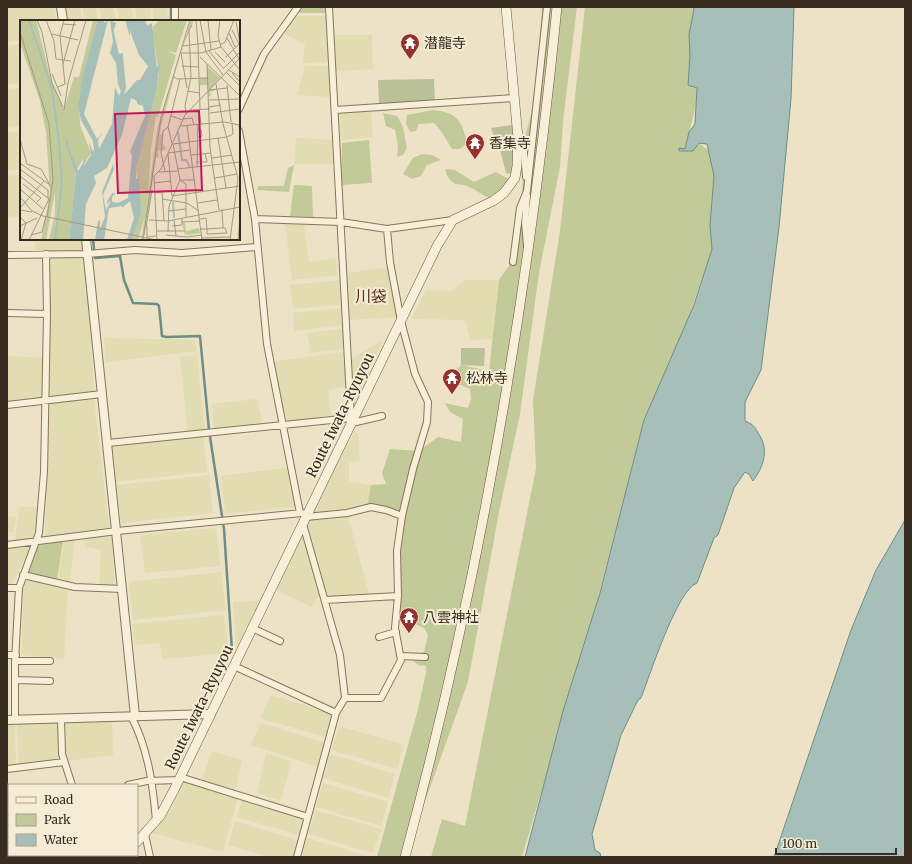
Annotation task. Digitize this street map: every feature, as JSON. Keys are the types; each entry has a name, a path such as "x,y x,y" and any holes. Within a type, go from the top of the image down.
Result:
{"main road":[{"path":"453,220 493,201 510,186 515,178 518,138 506,7"},
{"path":"405,857 439,719 472,571 501,421 539,176 557,7"},
{"name":"Route Iwata-Ryuyou","path":"138,841 156,821 180,779 304,517 437,246 453,220"}],"street":[{"path":"62,7 63,20"},
{"path":"175,7 175,20"},
{"path":"240,107 264,54 298,7"},
{"path":"329,7 352,420"},
{"path":"528,252 525,238 527,191 547,7"},
{"path":"335,110 514,98"},
{"path":"240,136 255,219 266,344 304,517 340,655 344,698 336,713 297,857"},
{"path":"513,262 520,208 527,191 523,140 518,138"},
{"path":"255,219 341,222 388,229 453,220"},
{"path":"344,698 381,698 402,660 396,632 398,596 397,551 402,516 413,469 423,440 427,422 428,402 415,374 401,321 390,262 388,229"},
{"path":"86,240 117,531 133,716 152,780 156,821"},
{"path":"7,255 87,254 135,250 182,253 257,247"},
{"path":"46,254 47,314 44,401 44,472 39,533 19,588 15,680 11,720 61,720 211,714"},
{"path":"7,313 47,314"},
{"path":"7,405 102,394"},
{"path":"108,443 382,416"},
{"path":"7,545 117,531 347,513 371,507 386,510 402,516"},
{"path":"24,575 75,587 122,589"},
{"path":"7,588 19,588"},
{"path":"325,600 398,596"},
{"path":"252,628 280,641"},
{"path":"379,637 396,632"},
{"path":"7,655 16,658 50,661"},
{"path":"400,656 425,657"},
{"path":"234,666 336,713"},
{"path":"15,680 50,681"},
{"path":"61,720 62,754 72,784"},
{"path":"7,769 64,762"},
{"path":"133,784 152,780 180,779 308,817"},
{"path":"145,834 150,857"}],"shaded area":[{"path":"7,7 55,7 57,20 20,20 20,40 7,42"},
{"path":"66,7 80,7 82,20 67,20"},
{"path":"83,7 96,7 97,20 84,20"},
{"path":"100,7 114,7 116,20 102,20"},
{"path":"117,7 132,7 133,20 119,20"},
{"path":"135,7 150,7 151,20 137,20"},
{"path":"153,7 167,7 169,20 154,20"},
{"path":"293,16 329,16 331,35 372,35 373,69 333,71 332,62 303,63 305,45 284,33"},
{"path":"20,44 20,83 7,85 7,46"},
{"path":"305,66 329,66 329,97 297,95"},
{"path":"20,88 20,126 7,128 7,89"},
{"path":"339,112 371,112 373,137 341,140"},
{"path":"20,131 20,169 7,171 7,132"},
{"path":"296,138 332,140 333,164 294,164"},
{"path":"20,175 20,216 7,217 7,176"},
{"path":"285,223 304,224 309,262 336,258 337,275 292,280"},
{"path":"35,240 86,240 94,392 50,397 46,255 36,254"},
{"path":"391,267 400,317 349,320 347,273"},
{"path":"340,280 341,305 293,309 290,285"},
{"path":"465,280 499,280 492,339 470,340 465,320 411,319 426,290 451,291"},
{"path":"342,308 343,325 294,331 293,313"},
{"path":"343,329 344,349 311,353 307,333"},
{"path":"104,338 195,340 197,355 196,351 106,362"},
{"path":"383,340 356,403 354,403 351,359"},
{"path":"344,352 346,386 328,390 331,415 288,423 270,362"},
{"path":"197,355 205,433 188,435 180,357"},
{"path":"7,356 46,358 41,398 7,401"},
{"path":"94,398 109,528 45,536 49,402"},
{"path":"257,399 263,427 214,432 212,404"},
{"path":"355,431 358,435 360,461 349,463 349,481 371,485 367,508 347,513 370,597 325,600 322,591 312,607 272,588 307,517"},
{"path":"203,434 207,472 115,482 110,444"},
{"path":"291,467 298,506 225,514 221,476"},
{"path":"209,475 213,513 121,523 117,485"},
{"path":"20,507 37,507 36,538 15,540"},
{"path":"7,516 16,517 13,532 7,532"},
{"path":"216,528 220,566 145,573 140,535"},
{"path":"112,536 115,586 99,585 101,550 85,547 84,538"},
{"path":"75,539 70,583 58,581 64,541"},
{"path":"25,545 30,546 26,558 11,585 7,585 7,547"},
{"path":"221,572 226,610 133,620 129,582"},
{"path":"27,579 68,589 64,659 22,655 23,592"},
{"path":"263,600 237,652 233,602"},
{"path":"224,615 229,653 163,659 160,643 135,645 132,624"},
{"path":"271,695 335,714 328,738 260,718"},
{"path":"112,717 113,755 19,767 17,723"},
{"path":"15,719 16,768 7,769 7,720"},
{"path":"261,723 326,743 319,767 250,745"},
{"path":"339,726 404,745 397,769 332,750"},
{"path":"212,751 242,760 235,794 201,784"},
{"path":"266,753 291,761 281,801 257,793"},
{"path":"330,754 395,774 388,798 323,778"},
{"path":"184,778 238,798 223,852 151,833 159,824"},
{"path":"323,783 388,802 381,826 316,807"},
{"path":"244,792 309,812 302,836 237,817"},
{"path":"316,810 381,829 373,853 308,834"},
{"path":"235,821 300,841 295,857 268,857 228,845"},
{"path":"307,838 370,857 301,857"}],"green space":[{"path":"299,7 329,7 329,13 295,13"},
{"path":"542,7 577,7 563,121 560,167 539,273 520,414 499,512 468,682 405,857 377,857 418,709 427,668 425,670 426,666 418,665 410,658 424,652 428,635 424,628 396,615 399,515 367,508 371,485 386,484 382,473 390,449 419,451 438,437 461,442 463,419 450,412 445,403 468,408 471,399 470,389 451,381 449,378 461,365 489,371 499,280 510,264 521,206 526,133 535,99"},
{"path":"585,7 693,7 697,101 685,149 693,151 699,143 709,151 714,176 710,225 712,249 689,317 641,433 594,613 522,857 431,857 442,819 465,826 536,468 533,400 560,231"},
{"path":"434,79 435,102 379,104 378,80"},
{"path":"433,110 448,113 460,123 467,143 460,149 452,149 441,131 434,123 419,124 416,131 410,132 406,124 407,115"},
{"path":"383,113 397,116 403,127 407,148 403,155 397,157 398,146 395,130 386,126"},
{"path":"512,125 515,155 512,174 506,173 498,141 495,139 491,128"},
{"path":"369,140 372,183 341,185 342,143"},
{"path":"422,154 432,155 441,160 427,165 421,176 412,179 403,174 413,158"},
{"path":"294,165 289,192 257,190 258,186 284,186 288,168"},
{"path":"446,169 455,170 474,182 496,172 510,180 494,200 471,188 460,184 455,184 447,176"},
{"path":"294,185 312,186 313,217 290,216"},
{"path":"461,348 485,348 484,366 461,365"},
{"path":"63,541 57,581 28,574 38,545"}],"water":[{"path":"692,7 794,7 791,99 779,227 761,370 745,402 745,421 753,425 763,442 764,459 760,470 753,481 749,474 745,472 734,488 718,535 714,538 697,583 689,589 673,616 657,653 641,698 638,700 621,735 592,834 595,850 600,853 601,857 525,857 563,711 600,593 644,420 694,305 712,249 710,225 714,176 707,144 699,143 693,151 679,151 679,148 685,149 689,132 695,124 697,88 688,85 690,56 689,35 694,9"},
{"path":"905,520 905,857 774,857 851,630 876,570"}],"waterway":[{"path":"171,7 171,20"},
{"path":"93,240 95,258 120,256 124,280 133,303 157,304 159,306 162,336 200,336 209,430 224,529 232,651"}],"place":[{"name":"潜龍寺","path":"410,60"},
{"name":"香集寺","path":"475,160"},
{"name":"松林寺","path":"452,395"},
{"name":"八雲神社","path":"409,634"}],"district":[{"name":"川袋","path":"371,296"}]}
